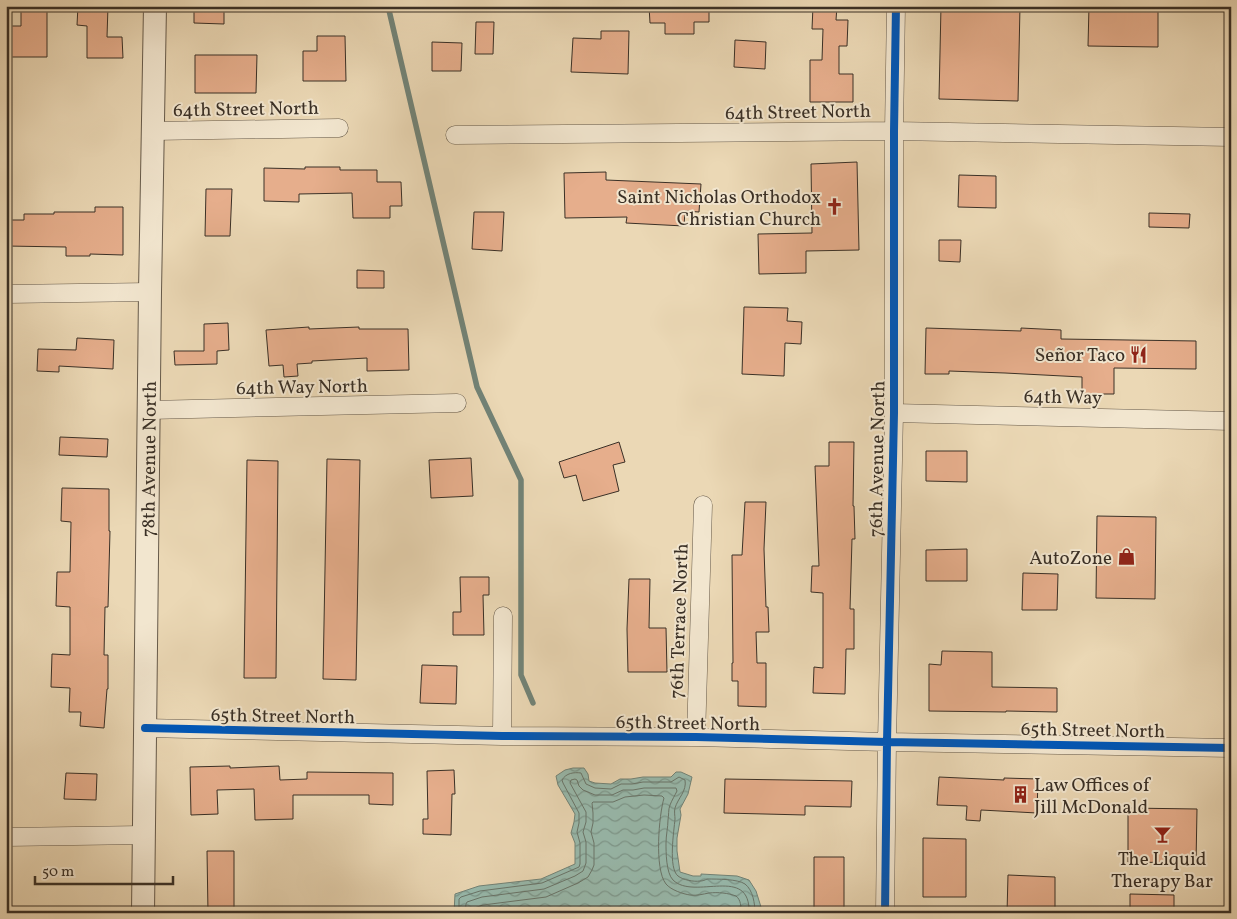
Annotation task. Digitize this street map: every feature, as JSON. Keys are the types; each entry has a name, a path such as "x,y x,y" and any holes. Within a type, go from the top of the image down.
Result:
{"street":[{"name":"78th Avenue North","path":"143,913 155,6"},
{"name":"76th Avenue North","path":"885,913 894,414 896,6"},
{"name":"64th Street North","path":"154,131 339,128"},
{"name":"64th Street North","path":"455,135 894,131 1231,137"},
{"path":"6,294 150,292"},
{"name":"64th Way North","path":"149,410 456,403"},
{"name":"64th Way","path":"894,414 1231,421"},
{"name":"76th Terrace North","path":"696,737 703,506"},
{"path":"502,736 503,616"},
{"name":"65th Street North","path":"145,728 1231,748"},
{"path":"6,837 143,835"}],"water":[{"path":"584,768 588,774 589,781 595,783 611,784 620,779 671,777 676,772 692,777 688,794 680,809 677,851 680,872 693,876 701,876 701,874 737,876 749,880 756,891 761,907 760,913 454,913 455,894 479,886 541,879 575,864 575,843 571,833 575,814 558,785 556,776 565,770"}],"building":[{"path":"78,6 108,6 107,37 122,37 123,58 87,58 87,26 77,25"},
{"path":"194,6 224,6 224,24 194,23"},
{"path":"649,6 709,6 709,22 694,22 694,34 665,34 665,23 650,23"},
{"path":"813,6 837,6 836,20 848,20 847,46 839,46 839,74 853,74 853,102 810,102 810,60 822,60 823,29 812,29"},
{"path":"941,6 1020,6 1018,101 939,99"},
{"path":"1089,6 1158,6 1158,47 1088,46"},
{"path":"21,10 47,10 47,57 8,57 7,26 21,26"},
{"path":"476,22 494,22 493,54 475,54"},
{"path":"601,31 629,31 628,74 571,72 573,38 601,39"},
{"path":"317,36 345,36 346,81 303,81 303,51 317,51"},
{"path":"735,40 766,42 765,69 734,67"},
{"path":"432,42 462,43 461,71 432,71"},
{"path":"195,55 257,55 256,93 195,93"},
{"name":"Saint Nicholas Orthodox Christian Church","path":"857,162 859,250 806,251 806,273 759,274 758,234 812,233 811,164"},
{"path":"305,167 340,167 340,170 377,170 377,182 401,182 402,206 390,206 390,218 353,218 352,193 299,194 299,202 264,201 264,168 305,169"},
{"path":"606,172 606,180 701,184 699,212 685,211 684,226 626,223 627,217 565,218 564,173"},
{"path":"959,175 996,176 996,208 958,207"},
{"path":"206,189 232,189 230,236 205,236"},
{"path":"95,207 123,207 123,255 90,254 90,256 66,256 66,247 6,246 6,220 24,220 24,214 95,212"},
{"path":"474,212 504,212 502,251 472,249"},
{"path":"1149,213 1190,214 1189,228 1149,227"},
{"path":"939,240 961,240 960,262 939,261"},
{"path":"357,270 384,271 384,288 357,288"},
{"path":"744,307 788,308 787,321 802,322 801,344 785,343 784,376 742,374"},
{"path":"228,323 229,350 217,351 217,364 175,365 174,351 204,351 204,324"},
{"path":"309,327 309,329 359,327 359,329 408,329 409,370 367,371 367,358 312,361 312,363 297,364 298,376 284,377 283,365 269,366 266,330"},
{"path":"926,328 1021,331 1021,328 1061,330 1061,339 1196,341 1196,369 1114,368 1114,394 1082,394 1082,377 949,371 949,374 925,374"},
{"path":"77,338 114,340 113,369 59,366 59,372 37,371 38,349 76,350"},
{"path":"60,437 108,439 107,457 59,455"},
{"path":"619,442 625,462 613,465 619,491 583,501 576,475 564,478 559,462"},
{"path":"829,442 854,442 853,506 855,539 852,539 850,609 854,609 854,649 846,649 845,694 813,693 814,667 823,668 823,593 811,592 812,566 819,566 815,466 829,466"},
{"path":"926,451 967,451 967,482 926,481"},
{"path":"471,458 473,496 431,498 429,460"},
{"path":"327,459 360,460 356,680 323,679"},
{"path":"247,460 278,461 276,678 244,678"},
{"path":"62,488 109,489 108,607 105,607 104,655 108,655 108,689 104,728 80,726 81,712 69,712 70,688 51,687 52,654 70,655 70,607 56,606 57,572 70,572 71,522 61,521"},
{"path":"745,502 766,502 764,549 769,632 756,632 757,663 766,663 766,707 738,706 738,681 732,681 732,555 742,555"},
{"name":"AutoZone","path":"1097,516 1156,517 1155,599 1096,598"},
{"path":"967,549 967,581 926,581 926,550"},
{"path":"1023,573 1058,574 1057,610 1022,610"},
{"path":"460,577 489,577 489,595 483,595 484,635 453,635 453,612 461,612"},
{"path":"629,579 650,579 649,628 666,628 667,672 628,672"},
{"path":"942,651 992,652 992,687 1057,688 1057,712 929,711 929,664 941,665"},
{"path":"422,665 457,666 456,704 420,703"},
{"path":"230,766 230,768 279,766 280,780 307,779 307,772 393,773 393,805 369,804 369,795 293,795 293,819 255,820 254,789 217,790 218,814 191,815 190,767"},
{"path":"454,770 455,794 452,794 451,835 423,834 423,819 428,819 427,771"},
{"path":"66,773 97,774 96,800 64,799"},
{"path":"939,777 1004,780 1004,778 1038,779 1037,813 981,810 980,821 966,820 967,806 937,805"},
{"path":"725,779 852,781 851,807 805,806 805,815 724,813"},
{"name":"The Liquid Therapy Bar","path":"1128,808 1197,809 1196,863 1128,862"},
{"path":"923,838 966,839 966,897 923,897"},
{"path":"207,851 234,851 234,913 208,913"},
{"path":"814,857 844,857 844,913 814,913"},
{"path":"1008,875 1055,877 1055,913 1007,913"},
{"path":"1130,894 1174,895 1174,913 1130,913"}],"waterway":[{"path":"388,6 477,387 521,480 521,675 533,703"}],"cycle path":[{"path":"885,913 894,413 896,6"},
{"path":"145,728 1231,748"}],"place":[{"name":"Saint Nicholas Orthodox Christian Church","path":"835,207"},
{"name":"Señor Taco","path":"1139,354"},
{"name":"AutoZone","path":"1126,557"},
{"name":"Law Offices of Jill McDonald","path":"1020,795"},
{"name":"The Liquid Therapy Bar","path":"1162,835"}]}
